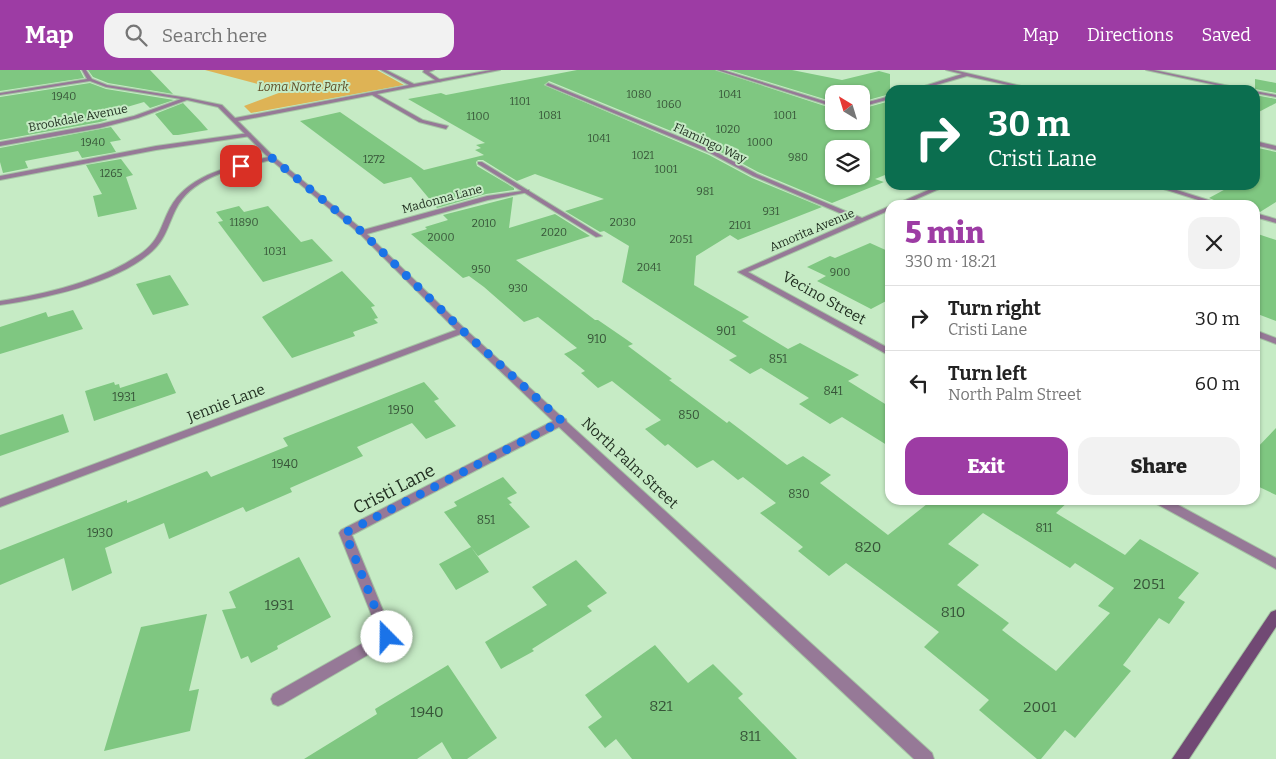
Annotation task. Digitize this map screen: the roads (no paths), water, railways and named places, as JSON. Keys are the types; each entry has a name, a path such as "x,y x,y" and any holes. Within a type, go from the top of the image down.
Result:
{"street":[{"path":"0,94 90,80 84,70"},
{"path":"383,70 414,86"},
{"path":"432,70 426,71 440,81"},
{"path":"234,120 498,70"},
{"path":"720,70 825,103"},
{"path":"948,70 1014,85"},
{"path":"1148,70 1222,85"},
{"path":"930,85 966,74"},
{"name":"North Palm Street","path":"90,80 106,86 220,106 272,158 362,232 462,330 926,759"},
{"name":"Flamingo Way","path":"548,84 712,152 755,175 862,220"},
{"path":"1260,93 1276,96"},
{"path":"373,94 420,121 446,127"},
{"name":"Brookdale Avenue","path":"0,144 100,126 136,117 188,99"},
{"path":"870,103 885,99"},
{"path":"0,178 156,148 249,135"},
{"path":"1260,144 1276,148"},
{"path":"0,304 64,290 108,274 135,260 157,243 180,196 193,184 216,173 272,158"},
{"path":"480,163 598,236"},
{"path":"910,200 933,190"},
{"path":"1171,190 1204,200"},
{"name":"Madonna Lane","path":"362,232 487,198 527,191"},
{"name":"Amorita Avenue","path":"742,272 885,210"},
{"path":"1260,216 1276,221"},
{"name":"Vecino Street","path":"742,272 885,350"},
{"name":"Jennie Lane","path":"0,504 462,330"},
{"path":"1260,335 1276,341"},
{"name":"Cristi Lane","path":"278,699 387,637 345,533 562,421"},
{"path":"1168,505 1276,564"},
{"path":"1180,759 1276,616"}],"park label":[{"name":"Loma Norte Park","path":"303,87"}]}
